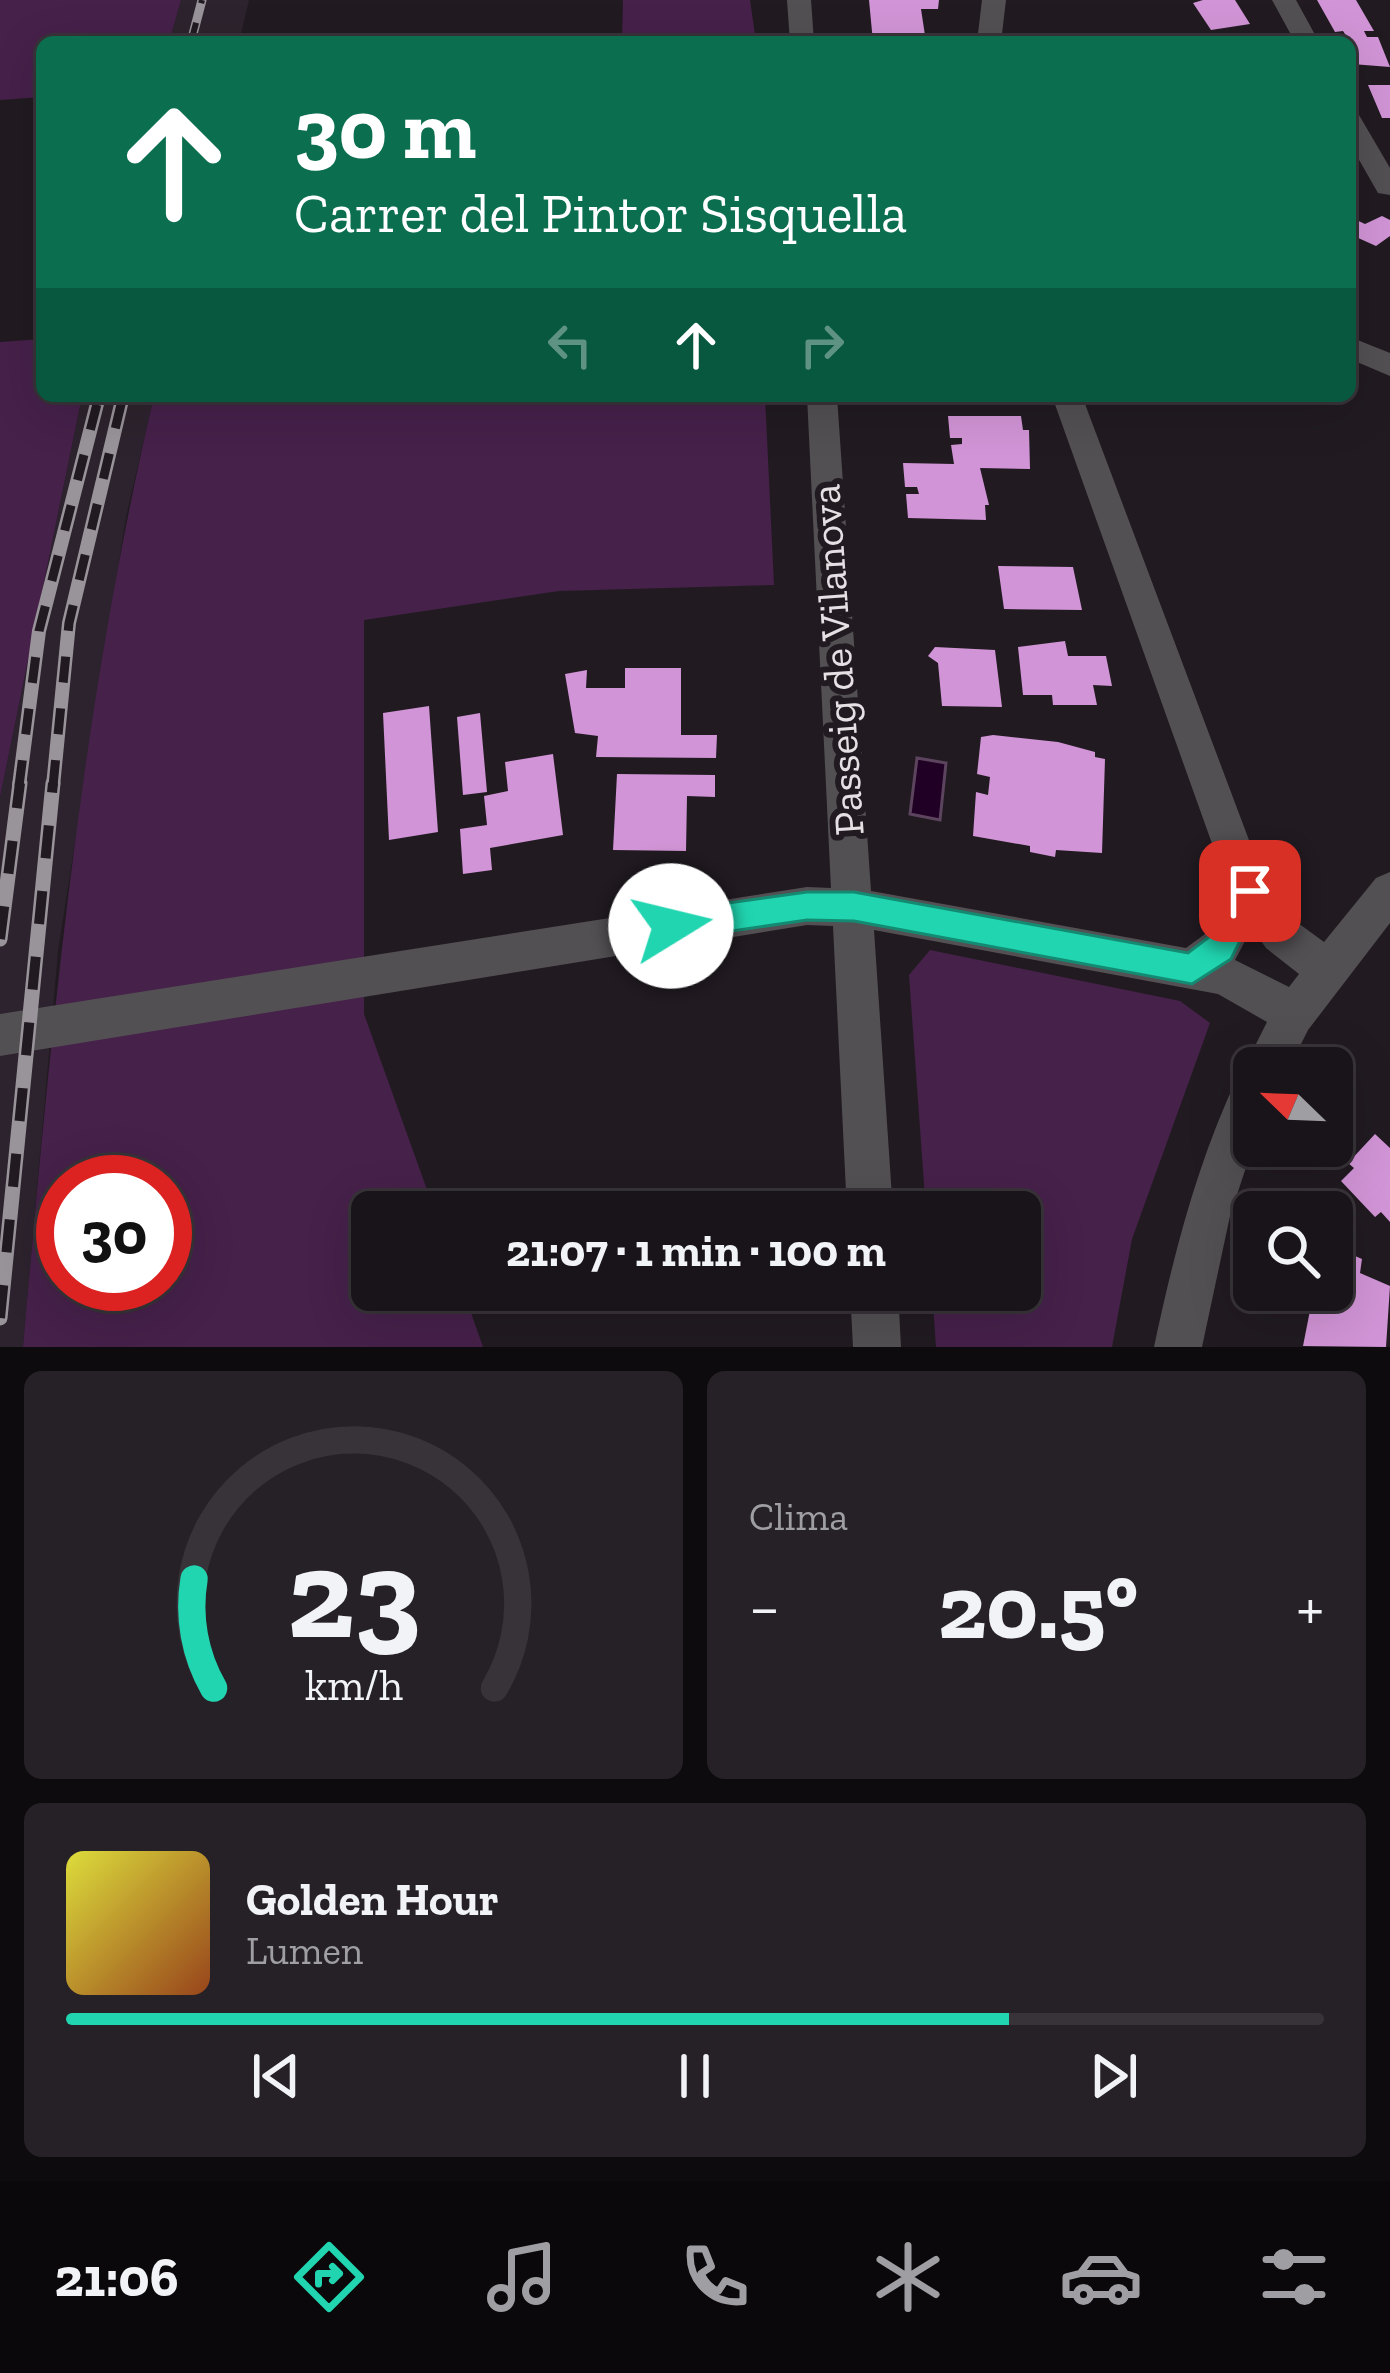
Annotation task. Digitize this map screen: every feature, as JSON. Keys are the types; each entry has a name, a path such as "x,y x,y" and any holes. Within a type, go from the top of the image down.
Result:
{"street":[{"path":"799,0 802,36"},
{"path":"990,36 994,0"},
{"path":"1284,0 1304,36"},
{"path":"1356,130 1389,187 1356,188"},
{"path":"1356,350 1390,365"},
{"name":"Passeig de Vilanova","path":"822,402 831,612 854,907 869,1191"},
{"path":"1069,402 1250,891 1280,934 1326,969"},
{"path":"1192,969 1220,948 1250,891"},
{"path":"1277,1047 1326,969 1390,891"},
{"path":"0,1035 761,911 854,907 1192,969 1256,989 1293,1015"},
{"path":"1178,1347 1201,1233 1233,1133"},
{"path":"875,1311 877,1347"}],"shaded area":[{"path":"0,0 181,0 171,36 36,36 36,97 0,100"},
{"path":"181,0 249,0 240,36 171,36"},
{"path":"623,0 750,0 755,36 622,36"},
{"path":"36,339 36,402 81,402 0,797 0,342"},
{"path":"81,402 153,402 126,517 58,951 40,1155 36,1155 23,1347 0,1347 0,797"},
{"path":"153,402 765,402 774,585 559,591 364,620 364,1014 427,1191 351,1191 351,1311 470,1311 483,1347 23,1347 36,1206 36,1311 192,1311 192,1155 41,1155 88,750"},
{"path":"917,758 946,763 940,820 910,814"},
{"path":"930,950 1180,1001 1210,1023 1132,1239 1112,1347 936,1347 933,1311 1041,1311 1041,1191 924,1191 909,975"}],"building":[{"path":"869,0 939,0 938,9 921,9 925,36 872,36"},
{"path":"1235,0 1250,24 1211,30 1193,3"},
{"path":"1317,0 1356,0 1374,31 1364,31 1367,37 1378,37 1390,67 1356,64 1356,36 1335,32"},
{"path":"1368,85 1390,85 1390,118 1382,118"},
{"path":"1382,216 1390,220 1390,236 1376,246 1356,237 1356,220 1365,224"},
{"path":"948,416 1021,416 1023,430 1029,430 1030,469 980,468 989,505 985,505 986,520 908,518 906,494 919,494 917,487 905,487 903,463 954,464 951,445 962,444 962,438 950,438"},
{"path":"998,566 1073,567 1082,610 1004,609"},
{"path":"1065,641 1068,656 1106,656 1112,686 1093,685 1097,705 1053,705 1052,695 1023,695 1018,647"},
{"path":"935,647 995,650 1002,707 942,706 938,663 928,656"},
{"path":"625,668 681,668 681,735 717,735 716,758 596,757 598,736 575,733 565,674 587,670 586,688 625,688"},
{"path":"429,706 438,832 389,840 383,713"},
{"path":"480,713 487,792 463,795 457,717"},
{"path":"981,737 1058,742 1105,759 1102,853 1056,850 1055,857 1030,852 1030,846 973,836 976,792 988,795 990,777 977,774"},
{"path":"553,754 563,835 490,848 492,870 463,874 460,829 487,825 484,796 508,791 505,762"},
{"path":"617,774 715,775 715,797 687,796 686,851 613,850"},
{"path":"1375,1134 1390,1148 1390,1222 1381,1212 1375,1217 1341,1181 1354,1168 1353,1158"},
{"path":"1353,1255 1362,1259 1360,1273 1390,1286 1386,1347 1303,1346 1310,1311 1353,1311"}],"railway":[{"path":"193,36 202,0"},
{"path":"19,786 39,631 97,402"},
{"path":"53,786 69,623 122,402"},
{"path":"0,939 20,783"},
{"path":"0,1318 53,783"}],"route":[{"path":"671,926 807,906 854,907 1192,969 1220,948 1250,891"}]}
